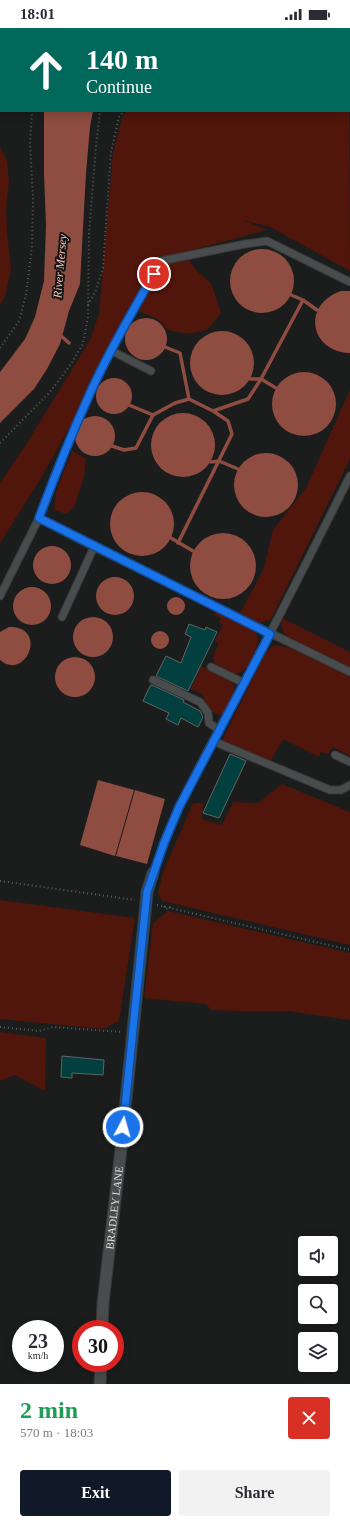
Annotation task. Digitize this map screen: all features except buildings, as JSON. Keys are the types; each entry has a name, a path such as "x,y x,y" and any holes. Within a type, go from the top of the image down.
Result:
{"street":[{"name":"BRADLEY LANE","path":"102,1320 147,892 153,873"},
{"path":"100,1384 101,1372"}],"lane":[{"path":"0,596 39,518 57,470 91,390 161,261 267,241 350,282"},
{"path":"112,351 150,371"},
{"path":"153,873 179,807 270,634 350,476"},
{"path":"39,518 94,547 350,672"},
{"path":"62,617 94,547"},
{"path":"211,667 244,683"},
{"path":"153,680 200,702 208,713 209,723 219,730"},
{"path":"213,742 330,790 341,790 350,785"},
{"path":"334,755 350,762"}],"path":[{"path":"0,348 19,321 26,295 32,246 33,198 30,142 32,112"},
{"path":"0,443 49,392 69,367 83,344 88,317 89,234 100,112"},
{"path":"88,306 96,290 103,268 111,152 119,117 123,112"},
{"path":"0,881 163,905 350,950"},
{"path":"0,1027 40,1031 53,1027 133,1033"}],"shaded area":[{"path":"126,112 349,112 350,271 270,227 242,220 267,230 159,259 114,340 73,421 38,483 0,543 0,483 27,443 90,340 99,314 113,153 122,118"},
{"path":"0,147 7,161 9,182 6,209 11,269 5,297 0,305"},
{"path":"187,258 198,272 211,283 221,313 207,330 188,334 168,330 158,319 136,310 162,264"},
{"path":"350,390 350,459 271,619 260,623 240,613 264,568 273,530 306,488"},
{"path":"72,451 86,458 84,477 74,507 66,514 54,510 56,491"},
{"path":"219,611 250,628 258,637 258,643 248,665 245,669 236,674 219,666 214,661 215,651 219,643 215,641 223,625 219,622 221,618 213,615"},
{"path":"282,618 350,652 350,669 289,638 282,629"},
{"path":"274,645 283,646 303,653 350,677 350,756 333,747 328,754 321,752 319,757 283,739 270,762 222,741 266,651"},
{"path":"201,666 230,681 234,685 234,696 225,712 221,715 216,714 209,709 202,694 191,689"},
{"path":"282,784 350,812 350,945 162,901 158,893 163,872 193,803 203,803 202,819 222,825 233,802 258,803"},
{"path":"0,900 135,918 119,1021 103,1029 0,1019"},
{"path":"168,911 350,953 350,1020 288,1011 211,1010 206,1004 144,998 153,923"},
{"path":"0,1032 46,1038 45,1091 15,1075 0,1081"}],"water":[{"name":"River Mersey","path":"44,112 93,112 86,173 80,284 69,311 60,344 47,369 34,389 0,423 0,372 25,339 35,317 44,281 46,225"},
{"path":"262,249 274,251 285,258 292,269 294,281 292,293 285,304 274,311 262,313 250,311 239,304 232,293 230,281 232,269 239,258 250,251"},
{"path":"341,291 350,291 350,353 335,350 325,344 318,335 315,326 316,316 320,306 329,297"},
{"path":"146,318 161,324 167,339 161,354 146,360 131,354 125,339 131,324"},
{"path":"222,331 240,337 248,345 254,363 248,381 240,389 222,395 204,389 196,381 190,363 196,345 204,337"},
{"path":"304,372 316,374 327,381 334,392 336,404 334,416 327,427 316,434 304,436 292,434 281,427 274,416 272,404 274,392 281,381 292,374"},
{"path":"114,378 124,381 129,386 132,396 129,406 124,411 114,414 104,411 99,406 96,396 99,386 104,381"},
{"path":"177,413 189,413 206,422 213,433 215,445 213,457 206,468 189,477 177,477 165,472 156,463 151,451 151,439 156,427 165,418"},
{"path":"95,416 103,418 109,422 113,428 115,436 113,444 109,450 103,454 95,456 87,454 81,450 77,444 75,436 77,428 81,422 87,418"},
{"path":"260,453 272,453 289,462 296,473 298,485 296,497 289,508 272,517 260,517 248,512 239,503 234,491 234,479 239,467 248,458"},
{"path":"136,492 148,492 165,501 172,512 174,524 172,536 165,547 148,556 136,556 124,551 115,542 110,530 110,518 115,506 124,497"},
{"path":"216,533 230,533 242,538 251,547 256,559 254,579 247,590 230,599 216,599 204,594 195,585 190,573 190,559 195,547 204,538"},
{"path":"52,546 62,549 68,555 71,565 68,575 62,581 52,584 42,581 36,575 33,565 36,555 42,549"},
{"path":"115,577 125,580 131,586 134,596 131,606 125,612 115,615 105,612 99,606 96,596 99,586 105,580"},
{"path":"28,587 36,587 43,590 48,595 51,606 48,617 43,622 36,625 28,625 21,622 16,617 13,610 13,602 16,595 21,590"},
{"path":"176,597 182,600 185,606 182,612 176,615 170,612 167,606 170,600"},
{"path":"93,617 107,623 113,637 107,651 93,657 79,651 73,637 79,623"},
{"path":"9,627 21,629 28,635 31,643 25,659 18,664 9,665 0,660 0,632"},
{"path":"160,631 166,634 169,640 166,646 160,649 154,646 151,640 154,634"},
{"path":"75,657 89,663 95,677 89,691 75,697 61,691 55,677 61,663"},
{"path":"98,780 134,790 115,856 80,845"},
{"path":"135,790 165,799 147,864 116,856"}],"waterway":[{"path":"291,295 303,300 317,310"},
{"path":"165,347 180,353 189,399 213,411 248,399 261,379 303,300"},
{"path":"59,334 69,343"},
{"path":"250,379 261,379 276,388"},
{"path":"129,405 153,415 175,403 189,399"},
{"path":"178,543 232,434 228,421 213,411"},
{"path":"112,446 124,450 136,448 153,415"},
{"path":"211,462 219,461 238,469"},
{"path":"171,538 193,551"}],"route":[{"path":"123,1127 147,892 164,843 179,807 270,634 94,547 39,518 57,470 91,390 125,324 154,274"}]}
